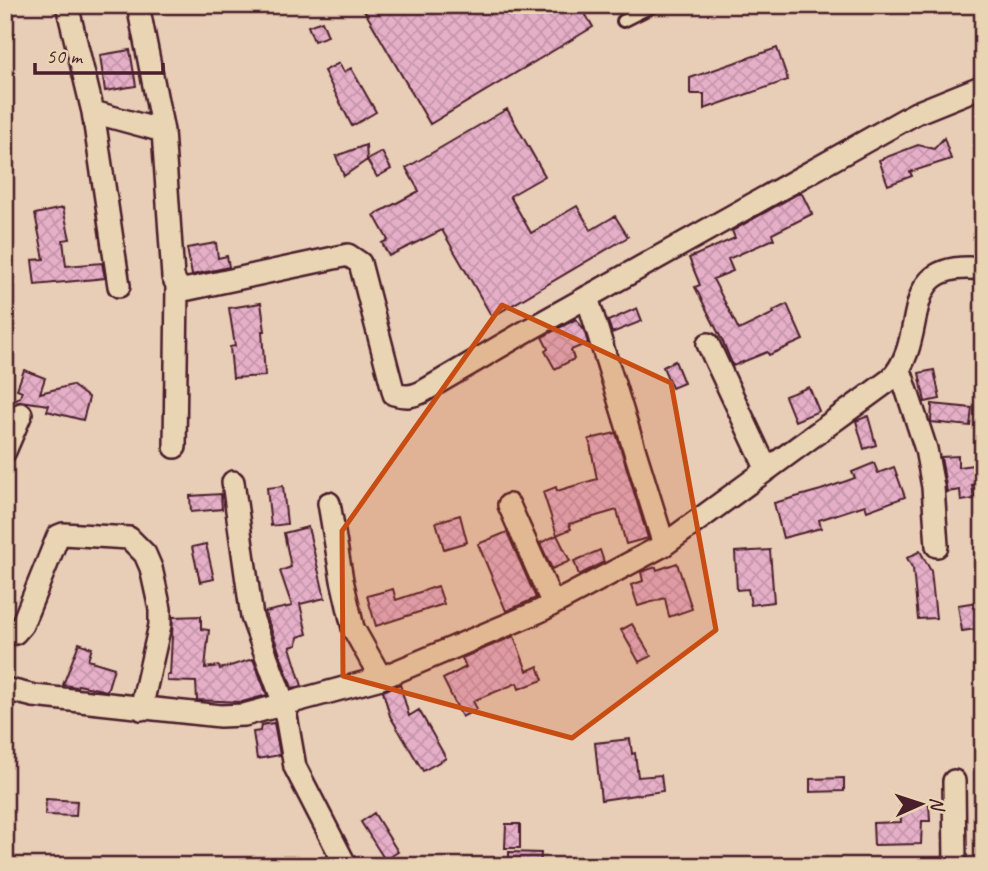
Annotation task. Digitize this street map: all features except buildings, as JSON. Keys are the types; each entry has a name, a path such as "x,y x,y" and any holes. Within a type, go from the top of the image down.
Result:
{"street":[{"path":"67,5 93,113 119,286"},
{"path":"138,5 163,131 173,277 177,285 175,447"},
{"path":"177,285 184,290 348,255 360,263 394,394 412,396 916,113 983,86"},
{"path":"93,113 163,131"},
{"path":"5,689 34,696 220,716 244,715 381,678 553,604 664,545 900,370 906,360 921,293 926,282 940,273 961,268 983,269"},
{"path":"587,297 664,545"},
{"path":"708,344 767,470"},
{"path":"900,370 926,449 933,487 937,546"},
{"path":"5,451 21,414"},
{"path":"233,482 252,617 284,704 295,768 346,866"},
{"path":"329,503 353,628 381,678"},
{"path":"509,505 553,604"},
{"path":"5,634 15,633 22,625 58,536 64,534 129,538 137,544 148,561 160,609 160,625 141,709"},
{"path":"954,781 955,866"}],"lane":[{"path":"623,21 655,5"}],"highlighted area":[{"path":"502,305 671,383 716,630 572,738 343,676 342,531"}]}
